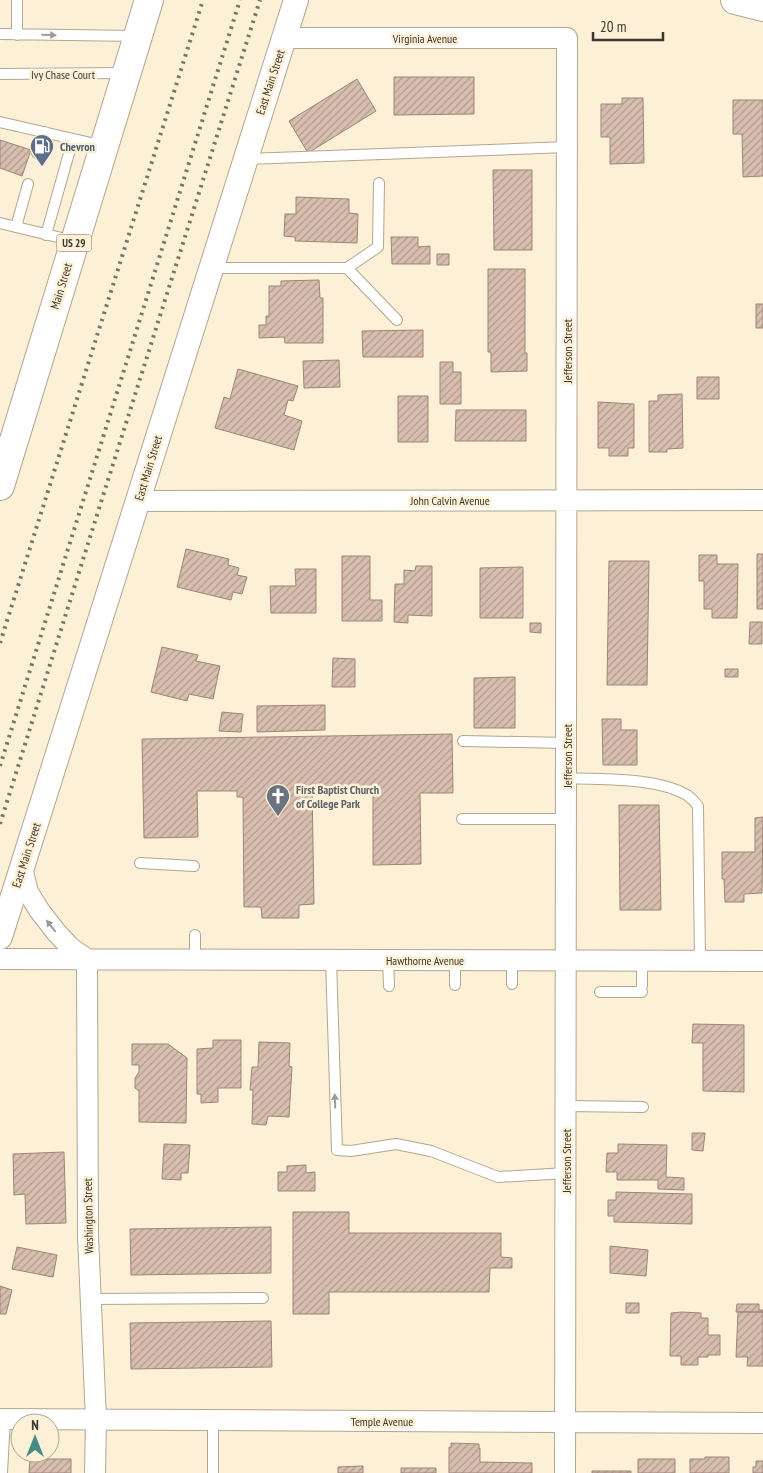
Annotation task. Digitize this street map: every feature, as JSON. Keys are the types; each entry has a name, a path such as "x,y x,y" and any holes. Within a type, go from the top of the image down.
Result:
{"main road":[{"name":"Main Street","path":"0,486 149,0"},
{"path":"735,0 763,8"}],"street":[{"name":"East Main Street","path":"0,937 22,868 58,768 138,501 296,0"},
{"name":"Virginia Avenue","path":"284,38 567,38"},
{"name":"Jefferson Street","path":"565,1473 567,38"},
{"name":"John Calvin Avenue","path":"138,501 763,500"},
{"path":"22,868 28,892 39,910 56,932 86,959"},
{"name":"Hawthorne Avenue","path":"0,959 763,961"},
{"name":"Washington Street","path":"86,959 88,1236 96,1420 95,1473"},
{"name":"Temple Avenue","path":"3,1419 763,1423"}],"lane":[{"path":"17,0 18,35"},
{"path":"0,34 138,36"},
{"name":"Ivy Chase Court","path":"0,74 126,73"},
{"path":"0,122 104,146"},
{"path":"37,153 45,132"},
{"path":"46,234 73,139"},
{"path":"245,159 567,147"},
{"path":"211,268 347,268 378,247 379,183"},
{"path":"16,227 28,184"},
{"path":"0,223 75,242"},
{"path":"347,268 397,320"},
{"path":"463,741 567,743"},
{"path":"567,778 644,782 671,788 688,796 698,806 700,961"},
{"path":"462,819 567,819"},
{"path":"140,863 194,866"},
{"path":"195,935 195,960"},
{"path":"331,960 337,1150 351,1151 396,1144 431,1152 498,1177 566,1173"},
{"path":"388,960 389,986"},
{"path":"455,960 455,985"},
{"path":"512,960 512,984"},
{"path":"600,992 642,989 642,961"},
{"path":"566,1106 643,1107"},
{"path":"90,1299 263,1298"},
{"path":"2,1473 3,1419"},
{"path":"213,1420 213,1473"}],"building":[{"path":"394,77 474,77 474,114 394,115"},
{"path":"357,79 376,111 308,153 289,121"},
{"path":"622,98 643,98 644,163 610,164 610,137 601,137 601,104 622,104"},
{"path":"733,100 763,100 763,176 743,177 742,134 733,134"},
{"path":"0,140 31,150 22,176 0,168"},
{"path":"493,170 532,170 532,250 494,250"},
{"path":"296,197 349,199 349,213 358,214 357,243 295,241 295,237 284,236 285,214 296,214"},
{"path":"391,237 418,237 418,247 430,246 430,264 392,264"},
{"path":"437,254 449,254 449,265 437,265"},
{"path":"488,269 525,269 525,353 527,353 527,371 491,372 491,352 488,352"},
{"path":"319,280 320,298 323,298 323,343 285,343 284,337 259,338 259,325 266,325 266,316 269,316 269,286 281,286 281,281"},
{"path":"756,304 763,304 763,328 756,328"},
{"path":"423,330 423,357 363,357 362,331"},
{"path":"339,360 340,387 304,388 303,361"},
{"path":"440,362 453,362 453,372 461,372 461,404 440,404"},
{"path":"238,369 298,386 293,401 288,400 284,415 302,421 294,450 215,428 224,397 230,399"},
{"path":"697,377 719,377 719,399 697,399"},
{"path":"682,394 683,448 667,449 667,452 649,452 649,401 658,401 658,395"},
{"path":"398,396 428,396 428,442 398,442"},
{"path":"598,402 634,404 634,448 628,448 628,456 609,456 609,448 598,448"},
{"path":"456,410 526,410 526,441 455,441"},
{"path":"186,549 229,559 228,565 239,568 237,575 247,577 242,594 233,592 231,600 177,587"},
{"path":"757,554 763,554 763,609 757,609"},
{"path":"699,555 717,555 717,564 738,564 737,618 712,618 712,609 704,609 704,581 699,581"},
{"path":"342,556 370,556 370,600 382,600 382,621 342,621"},
{"path":"609,561 649,561 647,685 607,685"},
{"path":"416,566 432,566 432,616 408,615 408,623 394,622 395,584 404,584 404,570 415,571"},
{"path":"523,567 523,618 480,618 480,568"},
{"path":"295,569 316,569 316,613 271,613 270,586 296,586"},
{"path":"750,622 762,622 762,644 749,644"},
{"path":"530,623 541,623 541,633 530,632"},
{"path":"162,647 198,655 196,661 220,666 213,699 189,694 187,701 151,692"},
{"path":"333,658 355,659 355,687 332,687"},
{"path":"725,669 738,669 738,677 725,677"},
{"path":"515,677 515,728 474,728 474,678"},
{"path":"325,705 325,730 257,732 257,706"},
{"path":"222,712 243,714 241,732 219,731"},
{"path":"602,719 621,719 621,730 637,730 637,765 603,765"},
{"name":"First Baptist Church of College Park","path":"452,734 453,793 420,793 421,864 373,865 373,793 363,794 362,786 312,786 314,904 299,905 299,918 262,918 261,907 244,907 243,797 237,797 237,791 197,791 198,837 144,838 142,739"},
{"path":"619,805 659,805 661,910 620,910"},
{"path":"763,817 762,893 744,894 744,902 725,902 724,879 722,879 722,852 755,852 755,818"},
{"path":"693,1024 744,1025 744,1092 703,1091 703,1043 692,1043"},
{"path":"213,1040 241,1040 241,1088 218,1088 218,1102 201,1103 201,1094 197,1094 197,1049 213,1048"},
{"path":"259,1042 290,1043 289,1066 292,1067 289,1117 268,1116 266,1125 252,1124 253,1090 250,1090 252,1067 258,1067"},
{"path":"132,1044 168,1044 187,1058 186,1123 139,1122 139,1091 135,1088 135,1078 139,1072 139,1065 132,1065"},
{"path":"692,1133 705,1133 703,1151 692,1150"},
{"path":"164,1144 190,1145 188,1173 181,1173 181,1180 162,1179"},
{"path":"618,1144 667,1145 666,1177 684,1178 684,1190 658,1189 658,1180 617,1180 617,1172 606,1172 607,1153 618,1153"},
{"path":"64,1152 66,1223 26,1224 25,1194 14,1195 13,1154"},
{"path":"306,1165 306,1173 315,1172 315,1191 278,1191 278,1172 287,1172 287,1166"},
{"path":"616,1192 692,1194 692,1224 614,1222 614,1216 608,1216 608,1200 616,1200"},
{"path":"293,1212 349,1212 349,1233 501,1233 501,1257 512,1258 512,1268 490,1268 489,1292 329,1292 329,1314 293,1314"},
{"path":"271,1227 271,1273 131,1275 130,1229"},
{"path":"610,1246 648,1250 646,1276 610,1273"},
{"path":"17,1247 57,1255 53,1277 12,1269"},
{"path":"0,1286 12,1290 6,1314 0,1314"},
{"path":"626,1303 639,1303 639,1313 626,1313"},
{"path":"737,1304 759,1304 759,1310 763,1310 763,1312 736,1312"},
{"path":"738,1312 763,1312 763,1366 747,1366 748,1357 736,1357"},
{"path":"671,1313 701,1313 701,1318 708,1318 708,1335 720,1335 720,1355 698,1357 698,1365 681,1365 681,1356 670,1356"},
{"path":"271,1321 272,1367 131,1369 130,1323"},
{"path":"451,1443 479,1444 480,1462 532,1463 532,1473 449,1473 449,1447 451,1448"},
{"path":"705,1457 729,1457 729,1473 690,1473 690,1459 705,1459"},
{"path":"60,1459 71,1459 71,1473 29,1473 30,1463 60,1463"},
{"path":"638,1459 675,1459 675,1473 638,1473"},
{"path":"756,1461 763,1461 763,1473 753,1473"},
{"path":"363,1466 363,1473 338,1473 338,1467"},
{"path":"401,1468 436,1468 436,1473 401,1473"},
{"path":"592,1471 631,1471 631,1473 592,1473"}],"railway":[{"path":"0,643 203,0"},
{"path":"0,766 240,0"},
{"path":"0,824 260,0"}],"place":[{"name":"Chevron","path":"42,167"},
{"name":"First Baptist Church of College Park","path":"278,817"}]}
